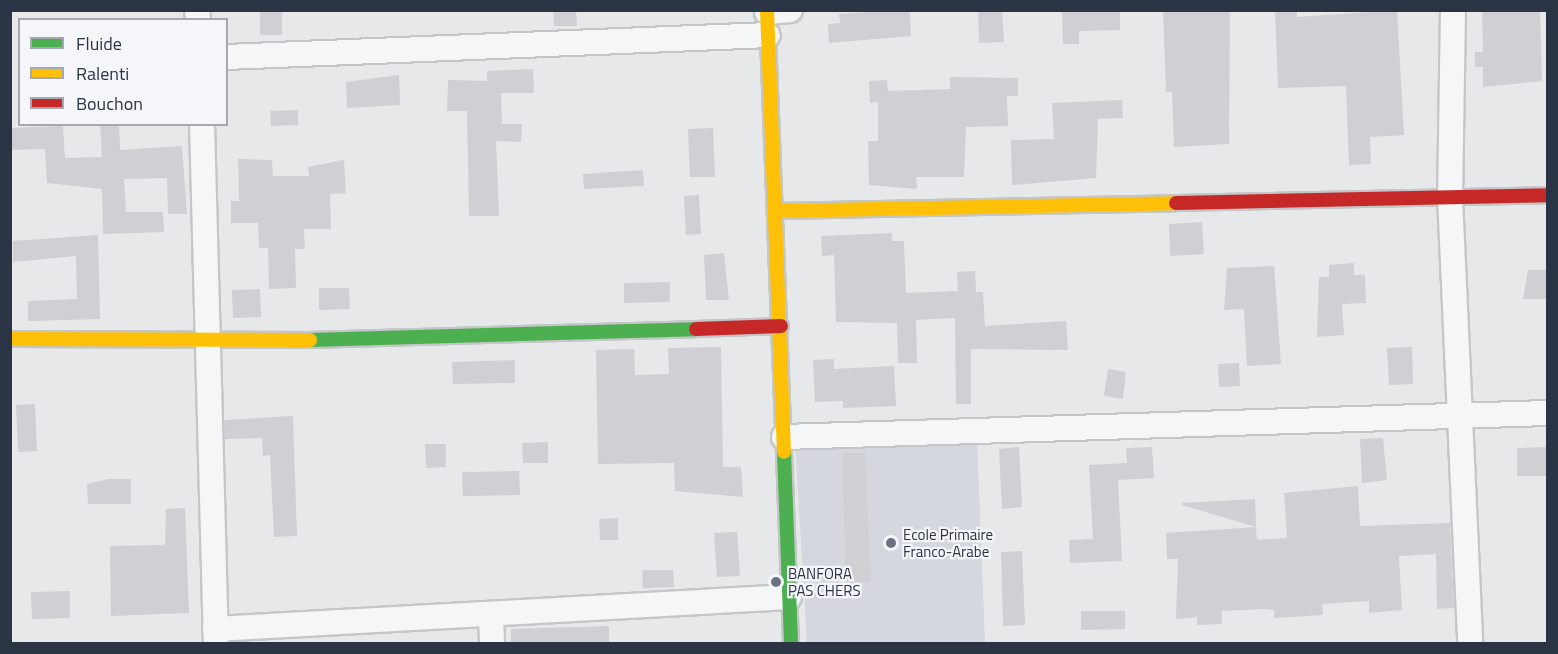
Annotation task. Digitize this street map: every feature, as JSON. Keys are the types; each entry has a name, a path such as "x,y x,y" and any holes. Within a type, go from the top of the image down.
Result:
{"street":[{"path":"1453,10 1450,197 1470,644"},
{"path":"228,57 773,17 791,644"},
{"path":"202,126 215,636 491,614 789,597"},
{"path":"777,211 1548,195"},
{"path":"10,339 206,343 781,326"},
{"path":"784,437 1548,413"},
{"path":"491,614 492,644"}],"shaded area":[{"name":"Ecole Primaire Franco-Arabe","path":"977,436 985,643 807,643 795,443"}],"building":[{"path":"260,10 282,10 282,35 260,35"},
{"path":"553,10 576,10 577,26 554,26"},
{"path":"1002,10 1004,42 979,43 978,11"},
{"path":"1062,10 1120,10 1120,30 1079,31 1079,44 1063,44"},
{"path":"1163,10 1230,10 1229,144 1174,147 1172,92 1166,92"},
{"path":"1275,10 1297,10 1297,17 1397,10 1404,135 1370,137 1371,164 1349,165 1346,86 1278,88"},
{"path":"1482,10 1540,10 1542,81 1483,87 1483,67 1475,67 1475,52 1483,52"},
{"path":"910,12 911,36 829,43 828,24 840,23 839,14"},
{"path":"533,69 534,93 501,93 502,124 522,124 521,142 496,141 499,216 469,216 467,111 447,111 448,80 487,81 487,71"},
{"path":"399,75 400,105 347,108 346,82"},
{"path":"950,77 1018,78 1018,96 1007,96 1008,126 966,127 964,177 916,177 917,189 869,185 868,141 878,141 878,102 870,103 869,81 887,80 888,91 950,89"},
{"path":"1122,100 1123,118 1098,119 1096,178 1012,185 1011,140 1054,139 1052,103"},
{"path":"298,110 298,125 271,126 270,111"},
{"path":"63,126 65,158 102,157 100,126 119,126 120,150 182,146 187,214 168,214 167,178 124,179 126,212 163,212 164,232 103,234 102,189 47,183 45,149 10,150 10,128"},
{"path":"713,128 715,177 690,177 688,129"},
{"path":"238,159 272,160 273,176 309,176 308,167 344,160 346,193 330,194 331,229 304,229 305,249 295,249 296,288 269,289 268,248 259,248 258,223 231,223 231,201 239,201"},
{"path":"643,170 644,186 584,189 583,174"},
{"path":"699,195 701,234 686,235 684,196"},
{"path":"1202,222 1204,254 1170,256 1169,224"},
{"path":"892,233 892,241 904,241 906,293 958,291 957,272 975,271 976,292 983,292 985,326 1066,321 1068,350 971,349 971,404 956,404 955,318 916,320 917,363 898,363 897,323 836,322 834,255 822,256 821,236"},
{"path":"98,235 100,319 28,321 28,301 77,299 76,256 13,262 13,241"},
{"path":"724,253 729,300 706,300 704,255"},
{"path":"1354,263 1354,275 1365,275 1366,303 1342,304 1344,335 1317,337 1319,277 1329,277 1329,265"},
{"path":"1274,266 1281,364 1247,366 1244,309 1224,310 1227,268"},
{"path":"1528,270 1548,270 1548,299 1523,299"},
{"path":"670,282 670,302 624,303 624,283"},
{"path":"319,288 349,288 350,309 319,310"},
{"path":"260,289 261,317 233,318 232,290"},
{"path":"721,347 723,467 741,467 743,497 675,491 674,463 598,464 596,350 634,349 635,375 669,374 668,348"},
{"path":"1412,347 1413,384 1389,385 1387,348"},
{"path":"834,359 834,369 894,366 896,406 843,408 843,401 815,402 813,360"},
{"path":"515,360 515,383 453,384 452,362"},
{"path":"1239,363 1240,386 1219,387 1218,364"},
{"path":"1108,369 1126,372 1123,399 1104,396"},
{"path":"35,404 37,451 18,452 16,405"},
{"path":"293,416 297,536 274,537 270,455 263,456 262,438 225,439 224,420"},
{"path":"1383,438 1387,480 1362,483 1360,439"},
{"path":"548,442 548,463 523,463 522,443"},
{"path":"425,444 446,444 446,467 426,468"},
{"path":"1019,447 1022,507 1002,509 999,449"},
{"path":"1152,447 1154,478 1118,480 1122,561 1070,563 1069,540 1093,539 1089,465 1127,463 1126,448"},
{"path":"1548,447 1548,476 1517,476 1517,448"},
{"path":"842,453 865,453 871,582 846,582"},
{"path":"519,471 520,495 463,496 462,472"},
{"path":"108,479 131,479 131,504 88,504 87,484"},
{"path":"1358,486 1360,526 1450,523 1454,608 1437,609 1436,554 1399,556 1402,610 1369,613 1369,601 1322,604 1323,615 1274,618 1274,610 1264,609 1222,611 1222,624 1197,625 1197,617 1176,619 1178,559 1167,559 1166,533 1256,527 1257,540 1287,538 1284,493"},
{"path":"1255,499 1256,527 1182,505 1182,503"},
{"path":"185,508 189,613 111,616 110,546 165,545 166,509"},
{"path":"618,518 618,540 600,540 599,519"},
{"path":"737,532 740,576 717,577 714,533"},
{"path":"1022,551 1025,625 1003,626 1001,552"},
{"path":"642,570 673,570 674,587 643,588"},
{"path":"70,591 70,618 32,619 31,592"},
{"path":"1081,611 1125,611 1125,629 1081,630"},
{"path":"609,626 609,644 511,644 511,629"}],"traffic: fast":[{"path":"310,340 696,329"},
{"path":"784,452 791,644"}],"traffic: slow":[{"path":"767,10 784,452"},
{"path":"777,211 1176,203"},
{"path":"10,339 310,340"}],"traffic: jam":[{"path":"1176,203 1548,195"},
{"path":"696,329 781,326"}],"place":[{"name":"Ecole Primaire Franco-Arabe","path":"891,543"},
{"name":"BANFORA PAS CHERS","path":"776,582"}]}
